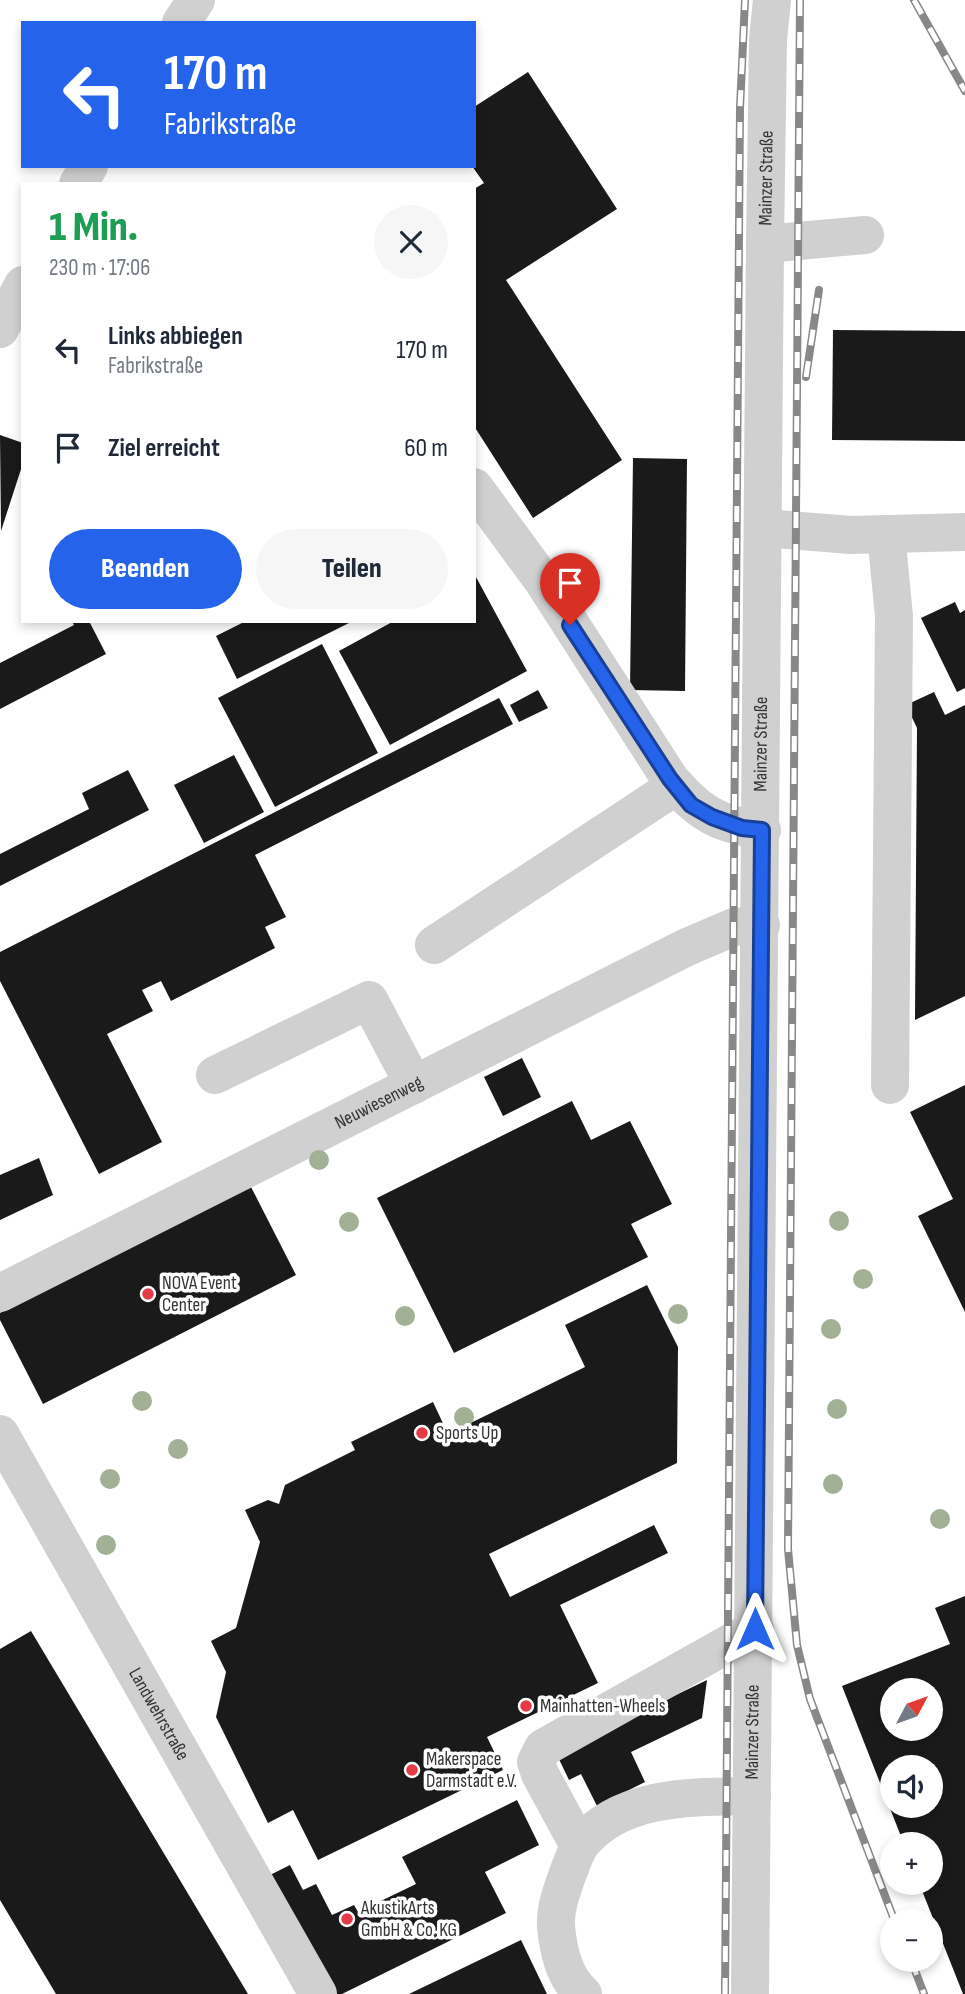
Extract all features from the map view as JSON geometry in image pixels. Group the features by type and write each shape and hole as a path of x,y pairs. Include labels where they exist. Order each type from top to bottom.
{"street":[{"path":"182,21 196,0"},
{"name":"Mainzer Straße","path":"750,1994 765,244 768,39 772,0"},
{"path":"765,244 865,235"},
{"path":"0,329 21,289"},
{"path":"476,491 543,581 611,690 691,805 712,817 742,828 762,830"},
{"path":"763,528 886,534 965,532"},
{"path":"886,534 894,616 890,1086"},
{"path":"434,945 676,786"},
{"name":"Neuwiesenweg","path":"0,1293 714,934 734,927 761,925"},
{"path":"215,1075 369,1000 414,1085"},
{"name":"Landwehrstraße","path":"0,1434 318,1994"},
{"path":"579,1846 540,1774 536,1762 543,1748 755,1629"},
{"path":"583,1994 575,1987 558,1950 556,1918 561,1892 579,1846 592,1833 636,1807 665,1800 752,1796"}],"building":[{"path":"528,72 617,209 506,280 622,460 533,518 476,429 476,188 484,183 473,168 476,168 476,106"},
{"path":"833,330 965,331 965,441 832,440"},
{"path":"0,435 21,442 21,469 1,531"},
{"path":"633,458 687,459 685,691 630,690"},
{"path":"476,577 527,671 390,745 339,651 390,623 476,623"},
{"path":"955,602 960,613 965,610 965,688 957,692 921,618"},
{"path":"73,623 90,623 106,654 0,709 0,663 74,625"},
{"path":"242,623 349,623 237,679 216,636"},
{"path":"322,644 378,753 275,807 218,698"},
{"path":"538,690 548,708 519,722 510,705"},
{"path":"934,692 945,715 965,705 965,996 915,1020 917,728 906,705"},
{"path":"499,698 513,724 255,855 286,917 265,927 275,948 171,1001 161,981 142,990 153,1011 107,1034 162,1142 99,1174 0,981 0,952"},
{"path":"234,755 264,812 204,843 174,785"},
{"path":"128,770 149,810 0,886 0,854 89,809 82,793"},
{"path":"522,1058 541,1097 503,1116 484,1077"},
{"path":"965,1085 965,1312 918,1216 953,1199 910,1112"},
{"path":"572,1101 591,1140 630,1121 672,1204 631,1224 648,1257 454,1353 377,1198"},
{"path":"39,1158 53,1195 0,1220 0,1175"},
{"name":"NOVA Event Center","path":"250,1185 296,1275 43,1404 0,1320 0,1313"},
{"path":"647,1285 678,1347 677,1463 489,1554 510,1597 654,1525 668,1553 560,1605 598,1683 487,1737 503,1770 318,1860 293,1810 268,1823 216,1717 226,1672 211,1641 236,1628 260,1542 245,1510 268,1500 279,1504 285,1485 355,1450 351,1442 433,1402 448,1434 585,1367 565,1325"},
{"path":"965,1596 965,1994 943,1944 943,1909 929,1909 924,1895 943,1895 943,1832 899,1832 894,1818 943,1818 943,1755 880,1755 880,1783 842,1686 950,1644 935,1608"},
{"path":"31,1631 248,1994 56,1994 0,1900 0,1649"},
{"path":"707,1680 702,1718 631,1752 645,1782 597,1806 581,1774 569,1780 556,1753"},
{"path":"517,1800 539,1845 485,1872 506,1913 342,1994 324,1994 266,1877 290,1865 303,1890 316,1884 332,1915 354,1905 358,1912 416,1884 402,1857"},
{"path":"521,1940 547,1994 409,1994"}],"railway":[{"path":"725,1994 740,108 745,0"},
{"path":"800,0 788,1549 797,1645 810,1699 890,1909"},
{"path":"914,0 965,91"},
{"path":"806,377 819,290"},
{"path":"916,1972 924,1994"}],"place":[{"name":"NOVA Event Center","path":"148,1294"},
{"name":"Sports Up","path":"422,1433"},
{"name":"Mainhatten-Wheels","path":"526,1706"},
{"name":"Makerspace Darmstadt e.V.","path":"412,1770"},
{"name":"AkustikArts GmbH & Co. KG","path":"347,1919"}],"route":[{"path":"570,625 670,779 691,805 712,817 742,828 762,830 755,1629"}]}
